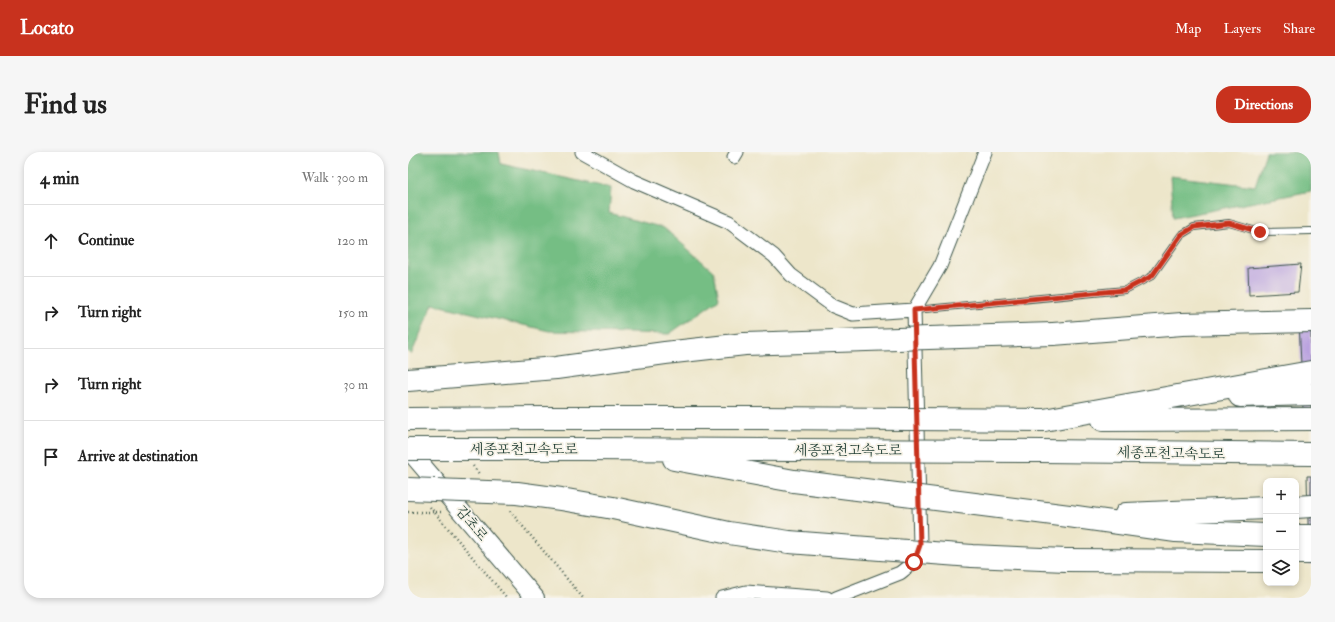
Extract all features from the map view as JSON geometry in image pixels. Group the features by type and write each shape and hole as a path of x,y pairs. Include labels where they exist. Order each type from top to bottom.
{"highway":[{"path":"1053,334 1182,324 1311,321"},
{"path":"408,380 556,368 744,344 1053,334 1311,330"},
{"path":"1044,420 1311,372"},
{"path":"1169,398 1311,394"},
{"path":"408,419 1311,419"},
{"name":"세종포천고속도로","path":"408,449 1042,451 1311,454"},
{"path":"616,449 794,481 1176,531 1263,535"},
{"path":"408,489 517,493 613,508 729,533 788,542 972,556 1066,560 1263,561"},
{"path":"1299,507 1311,506"},
{"path":"1069,516 1263,508"},
{"path":"1299,536 1311,536"},
{"path":"1299,553 1311,553"},
{"path":"1161,560 1263,555"},
{"path":"1299,561 1311,562"}],"main road":[{"name":"감초로","path":"408,449 535,598"}],"street":[{"path":"582,152 634,181 729,222 774,256 791,275 833,306 853,314 914,310"},
{"path":"836,598 900,573 914,562 920,545 914,310 940,266 985,152"},
{"path":"722,598 746,592 827,598"}],"lane":[{"path":"914,310 1125,290 1152,276 1181,235 1194,227 1229,223 1260,232 1311,231"}],"path":[{"path":"426,502 507,598"},
{"path":"408,512 462,512"}],"green space":[{"path":"408,152 499,152 501,164 611,188 609,213 664,228 714,272 719,299 669,334 549,331 433,304 411,355 408,351"},
{"path":"1266,152 1311,152 1311,191 1173,218 1170,176 1255,186"}],"building":[{"path":"1301,264 1298,292 1249,295 1248,268"},
{"path":"1299,320 1311,320 1311,408 1303,409"},
{"path":"1307,476 1311,476 1311,564 1309,564"}],"route":[{"path":"914,562 920,545 914,310 1125,290 1152,276 1181,235 1194,227 1229,223 1260,232"}]}
